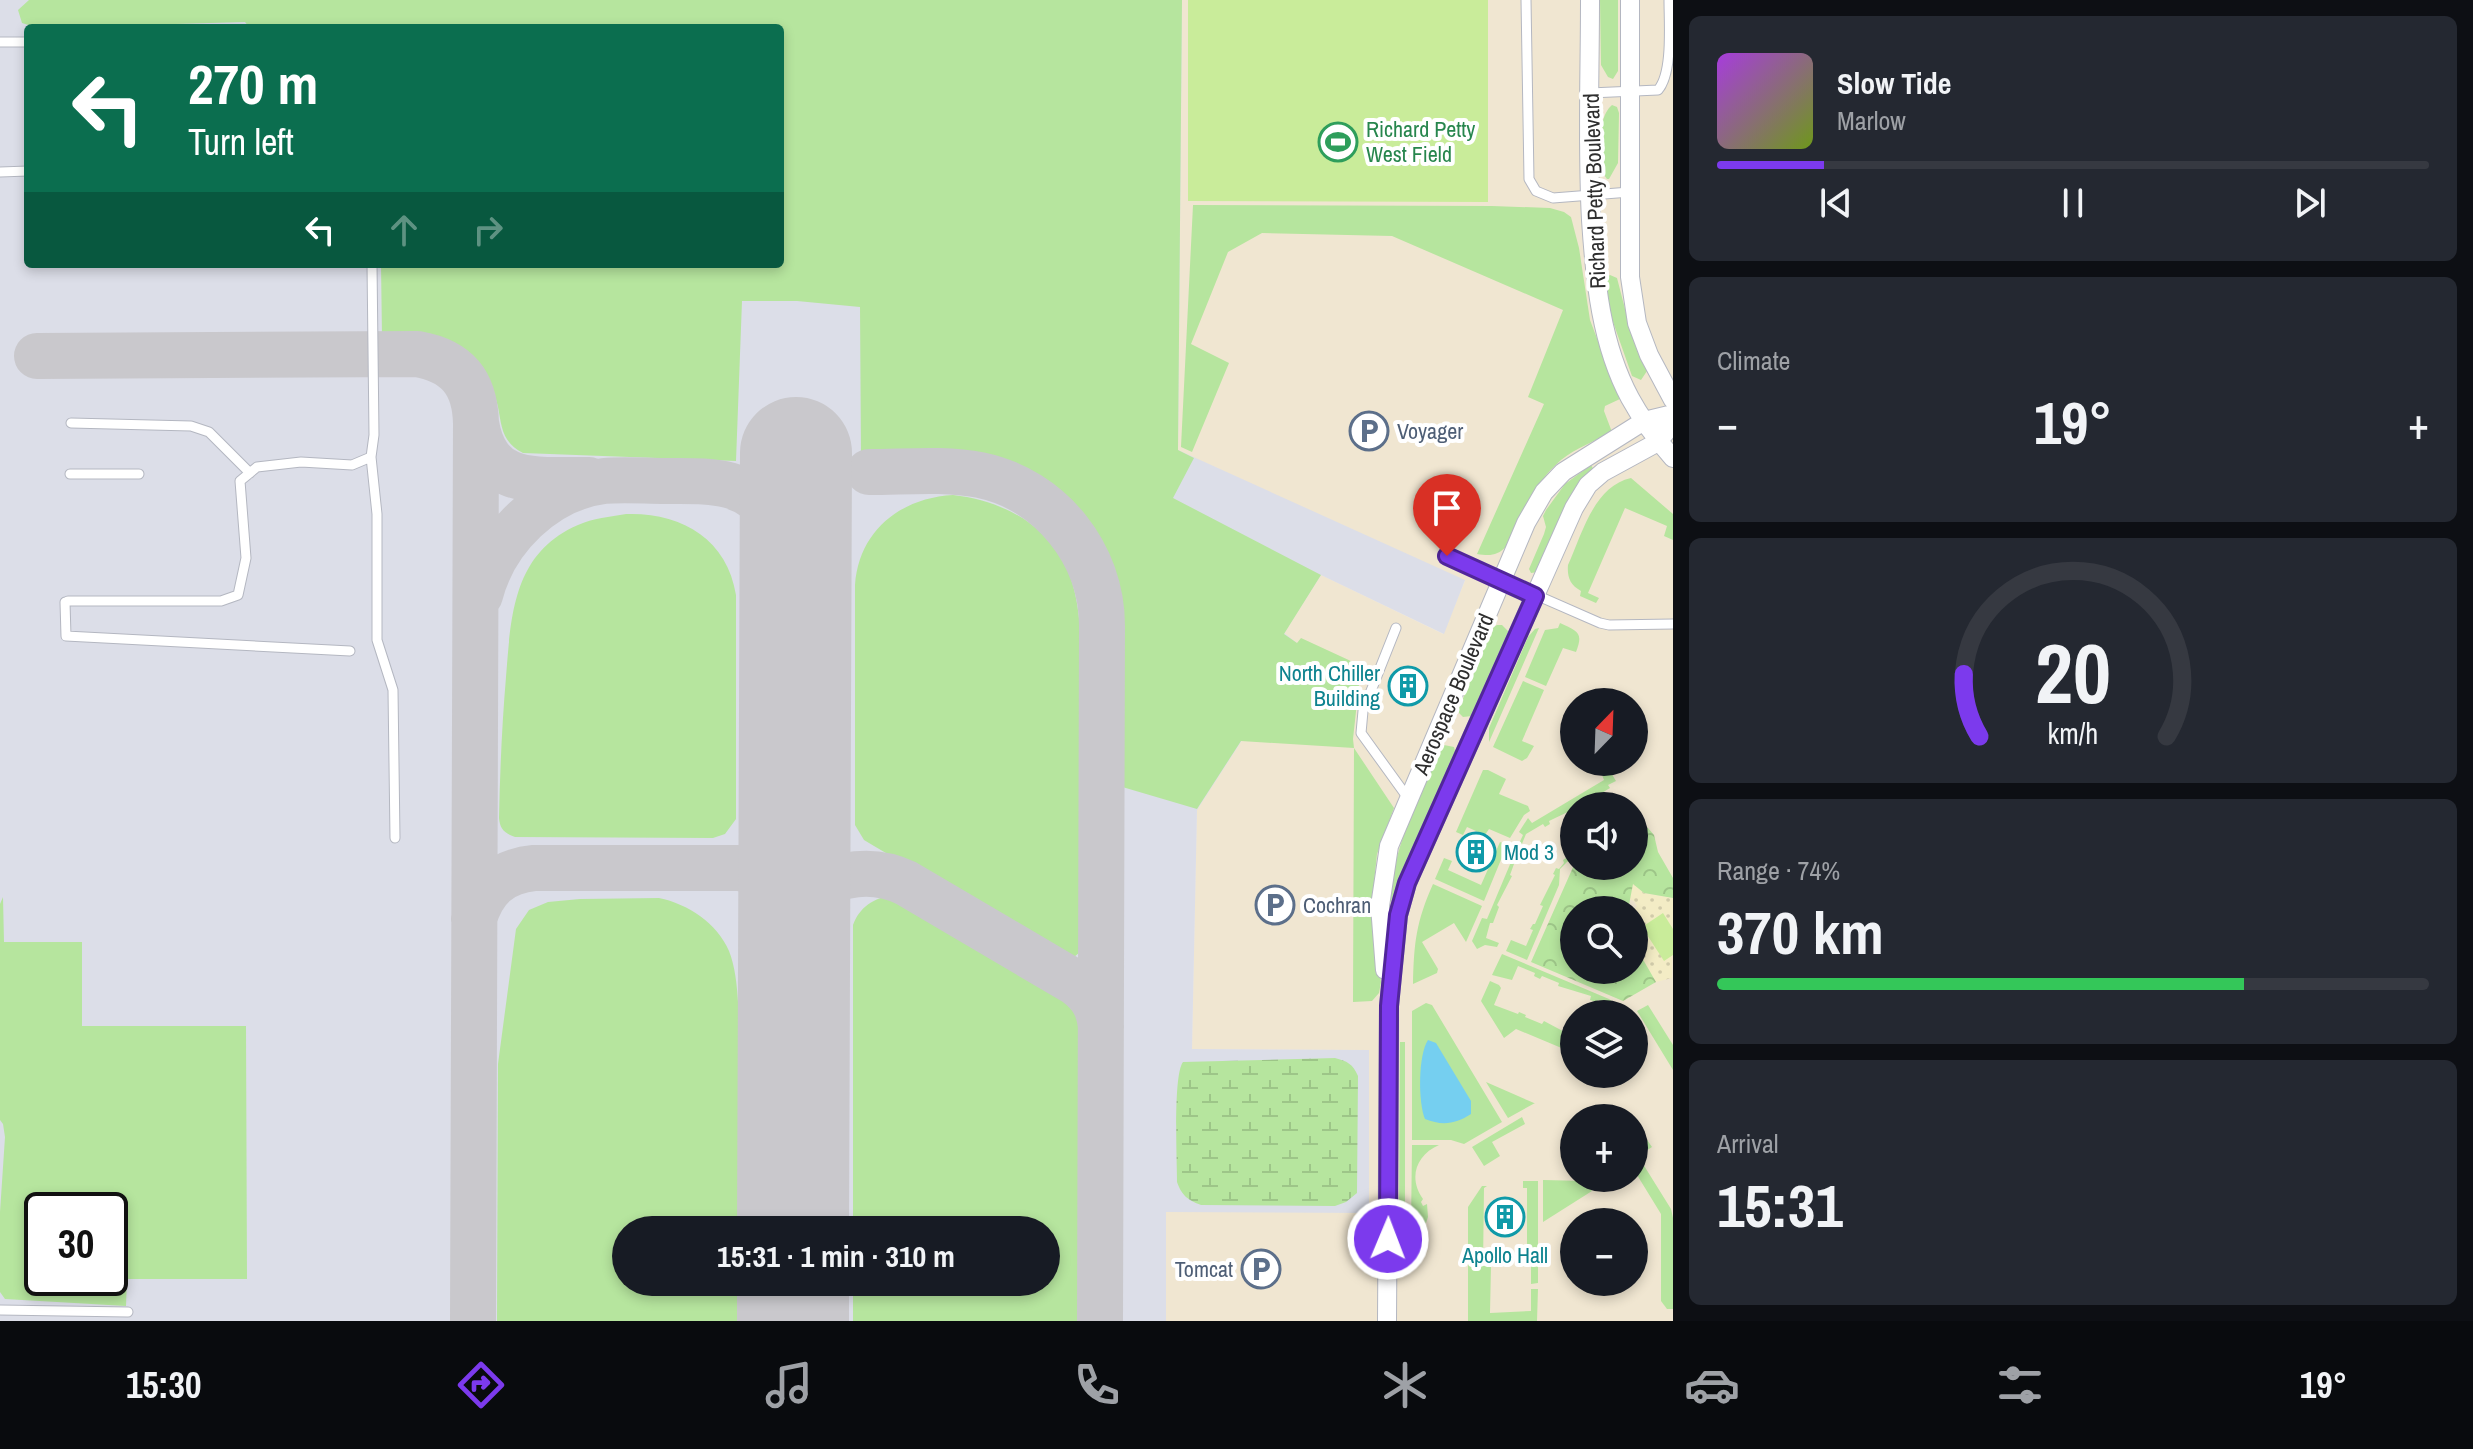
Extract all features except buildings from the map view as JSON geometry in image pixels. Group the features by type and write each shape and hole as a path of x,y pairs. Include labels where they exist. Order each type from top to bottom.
{"street":[{"name":"Richard Petty Boulevard","path":"1590,0 1590,196 1595,283 1606,334 1623,383 1644,421 1673,458"},
{"name":"Richard Petty Boulevard","path":"1630,0 1630,277 1637,323 1649,355 1673,400"},
{"path":"1594,263 1630,259"},
{"name":"Aerospace Boulevard","path":"1389,1006 1380,906 1389,846 1526,523 1544,492 1563,472 1644,421 1673,414"},
{"name":"Aerospace Boulevard","path":"1387,1321 1389,1006 1398,915 1407,883 1574,508 1588,485 1603,472 1658,442 1673,423"},
{"path":"1441,723 1471,738"}],"lane":[{"path":"1526,0 1529,179 1536,191 1553,198 1630,192"},
{"path":"1590,93 1658,90 1664,85 1669,71 1669,0"},
{"path":"0,42 24,42"},
{"path":"0,172 24,171"},
{"path":"372,268 374,435 371,457 377,514 377,640 393,690 395,838"},
{"path":"71,423 191,426 209,432 250,473"},
{"path":"350,651 66,636 67,601 221,601 238,595 246,558 240,481 257,467 301,462 352,465 371,457"},
{"path":"70,474 139,474"},
{"path":"1447,556 1609,625 1673,624"},
{"path":"1396,628 1363,711 1361,733 1408,798"},
{"path":"0,1310 128,1312"}],"shaded area":[{"path":"0,0 1182,0 1178,450 1465,580 1444,634 1321,575 1284,633 1302,647 1197,810 1192,1049 1369,1050 1369,1213 1166,1212 1166,1321 0,1321"},
{"path":"1182,0 1673,0 1673,1321 1166,1321 1166,1212 1369,1212 1369,1050 1192,1049 1197,809 1302,648 1284,634 1321,575 1443,634 1465,581 1178,451"}],"green space":[{"path":"29,0 1182,0 1178,450 1194,458 1173,498 1321,575 1284,634 1297,643 1301,638 1366,668 1359,684 1354,748 1241,741 1197,809 1119,786 1124,743 1124,632 1106,551 1068,501 1019,471 961,451 861,456 860,307 797,301 742,301 736,461 523,453 507,439 492,386 470,357 439,342 382,337 381,268 784,268 784,24 25,24 18,10"},
{"name":"Richard Petty West Field","path":"1188,0 1488,0 1488,202 1188,201"},
{"path":"1600,0 1618,0 1618,71 1613,79 1608,77 1601,65"},
{"path":"1612,105 1617,107 1619,113 1618,163 1607,179 1601,163 1599,141 1603,120"},
{"path":"1193,205 1492,206 1550,208 1564,212 1571,217 1579,248 1590,320 1620,399 1605,406 1612,432 1573,452 1552,469 1529,500 1507,546 1493,554 1477,554 1544,404 1528,397 1563,310 1392,236 1262,233 1228,252 1191,344 1229,363 1192,452 1181,447"},
{"path":"1610,275 1617,278 1631,332 1647,371 1641,380 1632,376 1613,322 1604,286 1604,280"},
{"path":"1591,465 1594,470 1574,490 1538,572 1531,573 1529,569 1546,527 1543,516 1546,510 1565,484"},
{"path":"1631,478 1673,514 1673,540 1664,536 1667,526 1625,508 1588,593 1599,598 1596,603 1580,596 1581,591 1570,580 1568,565 1598,501 1618,483"},
{"path":"953,495 986,502 1031,524 1055,548 1073,585 1084,693 1087,799 1086,940 1085,948 1074,957 1061,956 864,840 855,825 855,585 858,565 874,533 886,520 916,503"},
{"path":"626,514 665,518 698,532 723,558 731,575 736,595 736,819 725,834 713,838 515,837 503,830 499,818 510,631 520,589 528,569 556,537 596,519"},
{"path":"1560,623 1577,633 1578,645 1576,652 1563,648 1546,686 1525,677 1545,630 1558,628"},
{"path":"1502,625 1509,632 1472,716 1463,717 1459,708 1493,627"},
{"path":"1539,628 1489,742 1489,728 1528,637"},
{"path":"1523,681 1544,690 1522,741 1534,746 1522,761 1493,747"},
{"path":"1444,745 1454,747 1456,755 1392,903 1394,870 1408,823"},
{"path":"1354,748 1394,808 1377,854 1371,912 1381,982 1379,993 1372,1001 1353,1002"},
{"path":"1483,770 1506,779 1499,794 1528,806 1530,811 1524,815 1510,838 1489,829 1485,835 1467,827 1463,835 1456,832"},
{"path":"1602,776 1613,776 1616,781 1603,792 1584,792 1604,780"},
{"path":"1560,806 1560,816 1545,827 1543,824 1526,834 1519,851 1516,850 1523,835 1519,832 1528,818 1532,823"},
{"path":"1648,828 1673,878 1673,898 1644,893 1633,884 1631,896 1560,896 1567,880 1648,880"},
{"path":"1500,842 1507,845 1484,901 1435,879 1444,858 1452,861 1448,870 1481,885"},
{"path":"1511,862 1514,864 1512,876 1497,905 1499,907 1486,938 1499,943 1497,947 1485,945 1477,949 1472,941 1482,918 1487,919"},
{"path":"1556,868 1559,869 1559,885 1527,960 1506,951 1511,940 1526,946 1553,874"},
{"path":"1433,884 1482,906 1466,942 1454,923 1422,942 1438,969 1437,973 1413,984 1417,933"},
{"path":"892,896 903,898 1068,997 1082,1013 1086,1027 1085,1321 853,1321 853,1296 1060,1296 1060,1216 853,1216 853,925 868,904"},
{"path":"3,897 4,942 82,942 82,1026 246,1026 247,1279 128,1279 128,1192 24,1192 24,1296 126,1296 126,1306 5,1299 0,1292 0,1212 5,1137 0,1120 0,904"},
{"path":"1560,897 1560,974 1531,962"},
{"path":"659,898 680,905 709,924 729,951 738,1002 738,1216 612,1216 612,1296 738,1296 737,1321 497,1321 498,1064 516,929 529,910 548,902"},
{"path":"1663,913 1673,929 1673,955 1664,961 1648,936 1648,923"},
{"path":"1502,954 1560,978 1560,984 1573,984 1610,1000 1590,1000 1591,996 1558,986 1559,983 1542,976 1540,979 1534,976 1535,973 1518,966 1512,980 1492,975"},
{"path":"1648,968 1656,982 1621,1000 1583,984 1648,984"},
{"path":"1490,981 1499,985 1501,988 1494,1005 1519,1012 1542,1024 1544,1021 1560,1030 1560,1047 1516,1029 1504,1038 1481,1001"},
{"path":"1426,1003 1432,1005 1502,1122 1464,1144 1451,1140 1412,1140 1412,1011"},
{"path":"1648,1005 1673,1045 1673,1070 1648,1029"},
{"path":"1400,1042 1405,1042 1405,1224 1399,1213"},
{"path":"1335,1058 1349,1064 1358,1076 1357,1193 1335,1206 1201,1205 1183,1194 1177,1182 1176,1138 1178,1083 1183,1062"},
{"path":"1486,1082 1534,1103 1535,1103 1508,1118"},
{"path":"1522,1117 1525,1124 1492,1142 1500,1156 1484,1166 1472,1147"},
{"path":"1412,1145 1439,1145 1420,1161 1415,1175 1423,1199 1421,1202 1423,1206 1427,1204 1428,1217 1426,1223 1420,1226 1411,1226"},
{"path":"1648,1172 1671,1209 1673,1218 1673,1309 1667,1309 1661,1301 1661,1214 1648,1192"},
{"path":"1543,1180 1560,1180 1560,1192 1590,1192 1560,1208 1560,1211 1543,1222"},
{"path":"1523,1181 1538,1181 1538,1283 1531,1284 1531,1247 1527,1246 1527,1188 1523,1188"},
{"path":"1482,1186 1487,1186 1484,1188 1483,1266 1491,1266 1490,1313 1531,1311 1531,1289 1538,1289 1537,1321 1468,1321 1468,1207"}],"sand":[{"path":"1633,883 1644,893 1673,898 1672,978 1656,982 1648,969 1648,896 1630,896"}],"water":[{"path":"1428,1040 1436,1043 1471,1101 1471,1114 1460,1120 1443,1123 1425,1119 1420,1079 1422,1056"}],"taxiway":[{"path":"37,356 417,354 453,368 472,396 476,423 473,1321"},
{"path":"476,423 482,445 491,460 503,470 534,479 589,480"},
{"path":"869,472 924,471 980,475 1006,483 1029,495 1050,510 1068,529 1093,574 1100,599 1100,1321"},
{"path":"480,595 497,555 525,520 562,494 604,481 698,481 726,484 739,489 752,495 776,518 793,550 795,562"},
{"path":"474,919 483,898 495,883 523,870 738,868 762,876 780,891 790,912 794,938"},
{"path":"794,938 812,897 832,881 856,874 895,878 1076,983 1094,1002 1101,1027"}],"runway":[{"path":"793,1216 796,453"},
{"path":"793,1296 793,1321"}],"place":[{"name":"Richard Petty West Field","path":"1338,142"},
{"name":"Voyager","path":"1369,431"},
{"name":"North Chiller Building","path":"1408,686"},
{"name":"Mod 3","path":"1476,852"},
{"name":"Cochran","path":"1275,905"},
{"name":"Apollo Hall","path":"1505,1217"},
{"name":"Tomcat","path":"1261,1269"}],"route":[{"path":"1388,1239 1389,1006 1398,915 1407,883 1535,596 1447,556"}]}
